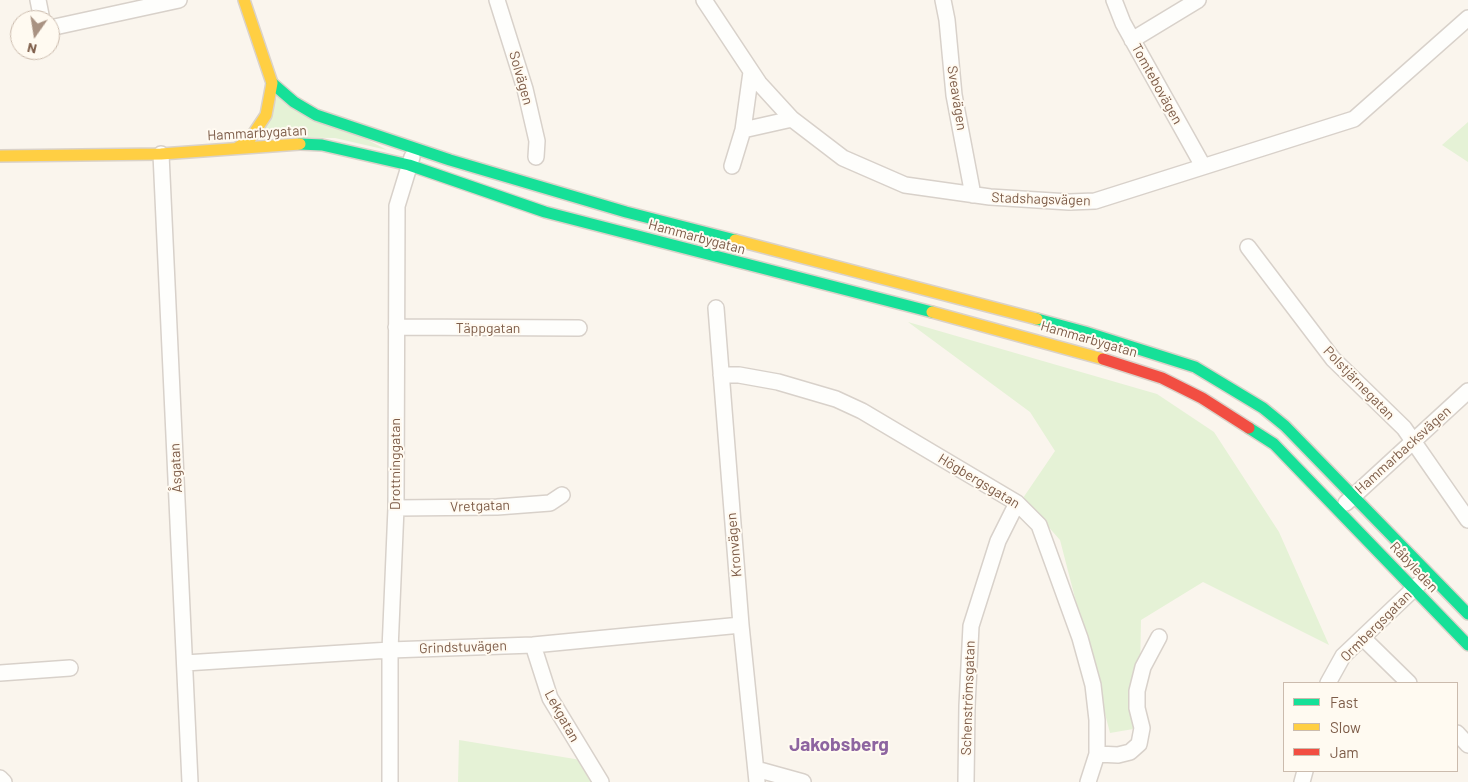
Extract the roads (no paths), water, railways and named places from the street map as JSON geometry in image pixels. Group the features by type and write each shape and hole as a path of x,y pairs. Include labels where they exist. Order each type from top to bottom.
{"main road":[{"path":"237,148 250,139 266,115 272,83 244,0"},
{"name":"Hammarbygatan","path":"272,83 294,102 316,114 415,148 626,212 1085,332 1195,367 1263,408 1285,426 1354,494"},
{"name":"Hammarbygatan","path":"0,156 162,154 287,144 322,145 409,165 544,212 1017,334 1162,378 1202,398 1274,444 1339,509"},
{"name":"Råbyleden","path":"1354,494 1468,614"},
{"name":"Råbyleden","path":"1339,509 1468,645"}],"street":[{"path":"60,26 179,0"},
{"name":"Solvägen","path":"497,0 525,90 537,141 536,157"},
{"name":"Stadshagsvägen","path":"704,0 751,72 792,119 827,147 867,170 905,186 1029,201 1095,201 1354,119 1468,18"},
{"name":"Sveavägen","path":"943,0 947,20 954,95 973,195"},
{"name":"Tomtebovägen","path":"1114,0 1116,9 1132,40 1203,166"},
{"path":"1132,40 1198,0"},
{"path":"732,166 743,130 751,72"},
{"path":"743,130 792,119"},
{"name":"Drottninggatan","path":"390,782 390,650 396,508 397,206 415,148"},
{"name":"Åsgatan","path":"162,154 190,782"},
{"name":"Polstjärnegatan","path":"1248,247 1333,359 1404,428 1468,520"},
{"name":"Kronvägen","path":"716,308 741,625 757,775"},
{"name":"Täppgatan","path":"396,327 579,328"},
{"name":"Högbergsgatan","path":"721,375 739,375 778,382 836,399 862,412 1017,503 1039,525 1045,537 1080,638 1093,685 1097,720 1097,754 1088,782"},
{"name":"Hammarbacksvägen","path":"1339,509 1468,391"},
{"name":"Vretgatan","path":"396,508 550,503 562,495"},
{"name":"Schenströmsgatan","path":"966,782 966,706 971,626 998,541 1017,503"},
{"name":"Ormbergsgatan","path":"1329,682 1343,656 1429,573"},
{"name":"Grindstuvägen","path":"185,663 390,650 533,645 741,625"},
{"path":"1097,754 1118,755 1130,752 1139,744 1142,728 1137,708 1137,691 1143,667 1159,637"},
{"path":"1363,638 1408,682"},
{"name":"Lekgatan","path":"533,645 550,698 601,782"},
{"path":"0,673 70,668"},
{"path":"1458,735 1468,745"},
{"path":"757,775 803,782"},
{"path":"0,778 4,782"}],"district":[{"name":"Jakobsberg","path":"839,745"}]}
